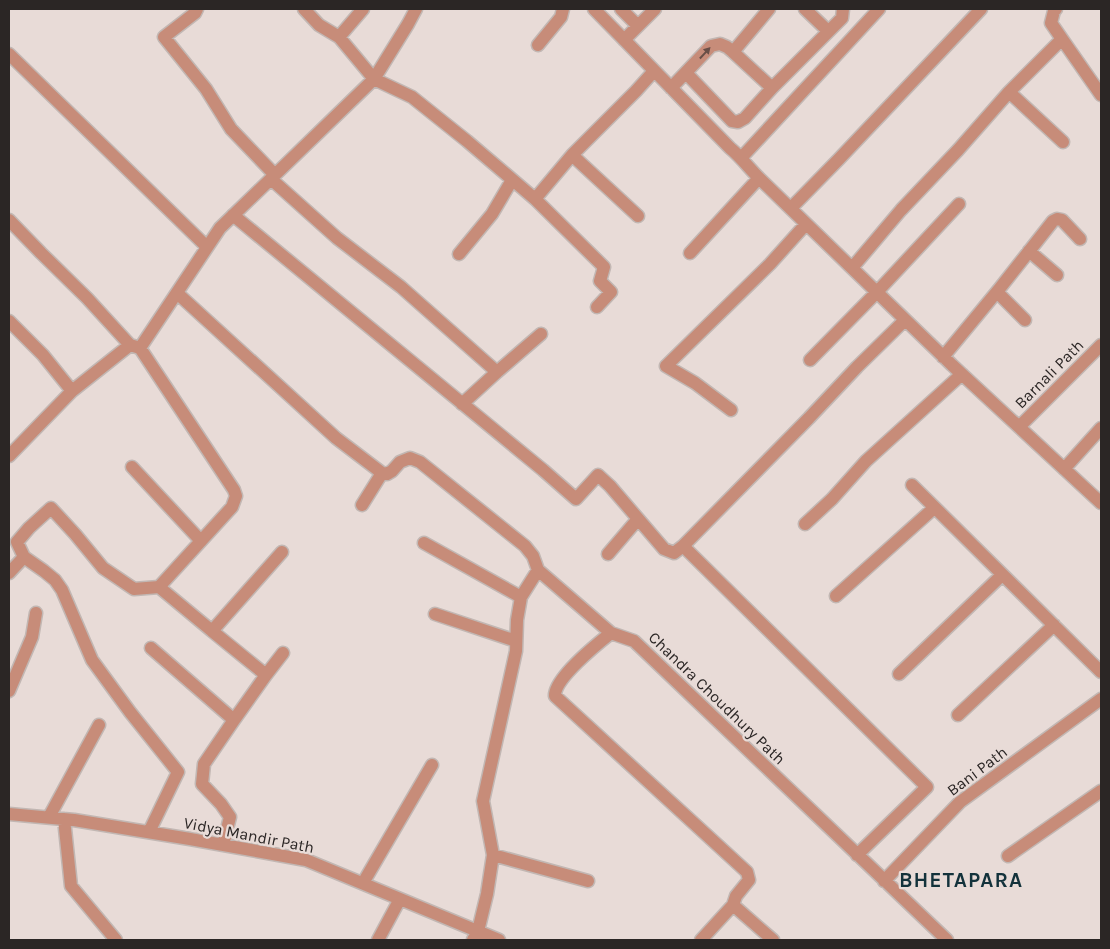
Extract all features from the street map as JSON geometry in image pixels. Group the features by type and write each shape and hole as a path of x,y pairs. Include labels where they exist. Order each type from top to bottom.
{"street":[{"path":"197,9 195,13 164,37 206,89 231,129 273,177 338,238 401,287 497,372"},
{"path":"304,9 319,26 340,37 374,79 412,97 467,141 535,200 604,268 600,281 611,292 597,307"},
{"path":"340,37 363,9"},
{"path":"9,456 72,391 135,346 177,294 220,228 374,79 416,9"},
{"path":"538,45 561,17 562,9"},
{"path":"594,9 806,224 944,357 1101,503"},
{"path":"621,9 638,26"},
{"path":"624,40 654,9"},
{"path":"733,52 769,9"},
{"path":"805,9 828,31"},
{"path":"686,73 732,121 738,122 745,118 772,88 842,18 843,9"},
{"path":"742,158 879,9"},
{"path":"790,208 981,9"},
{"path":"1056,9 1051,23 1101,95"},
{"path":"852,268 901,210 958,150 1009,92 1062,39"},
{"path":"671,88 711,46 720,44 733,52 772,88"},
{"path":"9,54 207,247"},
{"path":"535,200 572,155 654,71"},
{"path":"1009,92 1063,142"},
{"path":"572,155 638,216"},
{"path":"690,253 759,178"},
{"path":"459,254 492,214 512,180"},
{"path":"810,360 959,204"},
{"path":"233,216 576,499 598,474 664,549 674,553 905,320"},
{"path":"944,357 1053,222 1057,219 1062,220 1080,239"},
{"path":"9,220 135,346 234,490 236,496 232,507 159,586 134,589 103,568 51,508 17,542 24,557 44,571 62,590 92,660 130,712 178,772 149,832"},
{"path":"731,410 695,383 666,366 770,264 806,224"},
{"path":"1029,251 1057,275"},
{"path":"997,292 1025,320"},
{"path":"177,294 336,438 382,473 387,474 400,462 410,458 420,462 525,546 532,556 538,570 521,597 517,620 516,651 483,801 493,855 487,894 475,936"},
{"path":"9,321 43,356 72,391"},
{"path":"462,404 541,334"},
{"name":"Barnali Path","path":"1019,427 1101,345"},
{"path":"805,524 832,499 866,461 962,374"},
{"path":"1064,469 1101,428"},
{"path":"132,467 201,541"},
{"path":"362,505 382,473"},
{"path":"912,485 1101,672"},
{"path":"836,596 934,508"},
{"path":"608,554 638,519"},
{"path":"424,543 521,597"},
{"path":"683,546 927,787 857,855"},
{"path":"212,632 282,552"},
{"path":"9,573 24,557"},
{"name":"Chandra Choudhury Path","path":"538,570 611,633 634,641 945,940"},
{"path":"899,674 1002,575"},
{"path":"159,586 266,675"},
{"path":"9,692 32,636 36,613"},
{"path":"435,614 516,641"},
{"path":"958,716 1054,625"},
{"path":"611,633 580,659 554,691 555,696 747,872 749,880 736,896 733,905 701,940"},
{"path":"151,648 234,720"},
{"path":"223,845 230,818 221,804 202,784 204,764 283,653"},
{"name":"Bani Path","path":"884,881 960,802 1101,699"},
{"path":"49,818 99,725"},
{"path":"362,883 432,765"},
{"path":"1008,856 1101,791"},
{"name":"Vidya Mandir Path","path":"9,814 64,819 149,832 306,860 400,899 475,936 499,940"},
{"path":"64,819 71,886 116,940"},
{"path":"493,855 588,881"},
{"path":"378,940 400,899"},
{"path":"733,905 773,940"}],"district":[{"name":"BHETAPARA","path":"961,880"}]}
